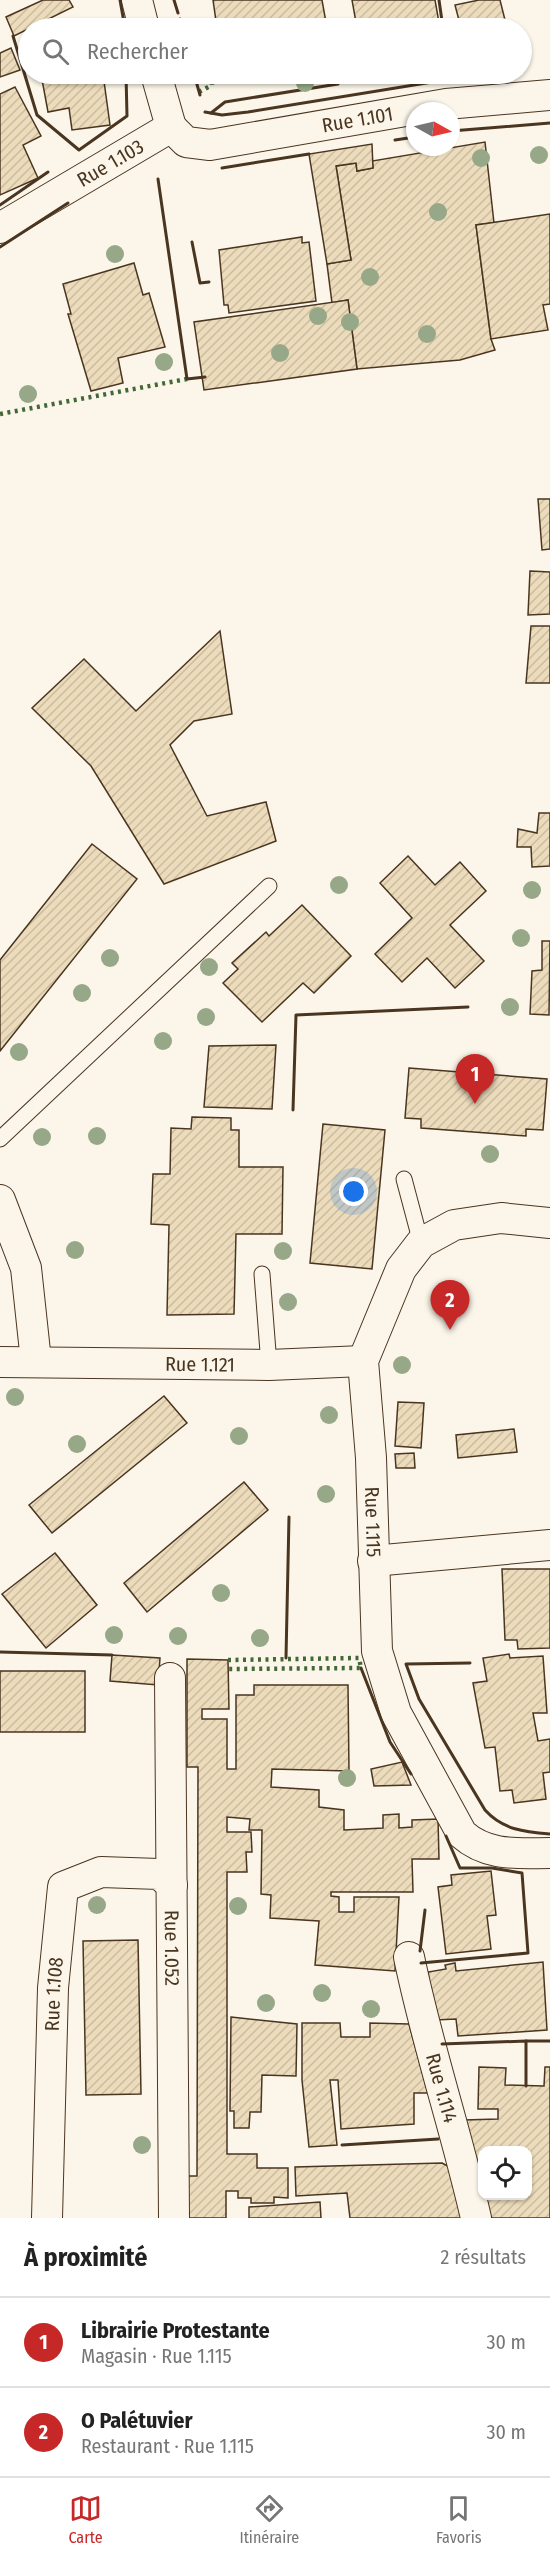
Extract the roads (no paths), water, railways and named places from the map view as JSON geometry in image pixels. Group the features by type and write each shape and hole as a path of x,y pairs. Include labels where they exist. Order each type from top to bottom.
{"street":[{"path":"136,0 141,18"},
{"path":"159,84 171,126"},
{"name":"Rue 1.101","path":"171,126 186,142 210,146 446,104 550,94"},
{"name":"Rue 1.103","path":"0,228 171,126"},
{"path":"0,1200 26,1268 36,1361"},
{"name":"Rue 1.115","path":"550,1223 501,1218 454,1225 421,1243 401,1269 363,1361 371,1458 376,1651 396,1713 462,1834 475,1846 497,1853 550,1853"},
{"name":"Rue 1.121","path":"0,1362 269,1365 363,1361"},
{"path":"373,1561 550,1545"},
{"name":"Rue 1.052","path":"170,1677 174,2218"},
{"name":"Rue 1.108","path":"47,2218 53,1988 63,1887 101,1872 159,1874 172,1885"},
{"name":"Rue 1.114","path":"409,1958 424,2030 456,2134 476,2218"}],"lane":[{"path":"0,1138 269,886"},
{"path":"404,1179 421,1243"},
{"path":"262,1274 269,1365"}],"place":[{"name":"Librairie Protestante","path":"475,1104"},
{"name":"O Palétuvier","path":"450,1330"}]}
